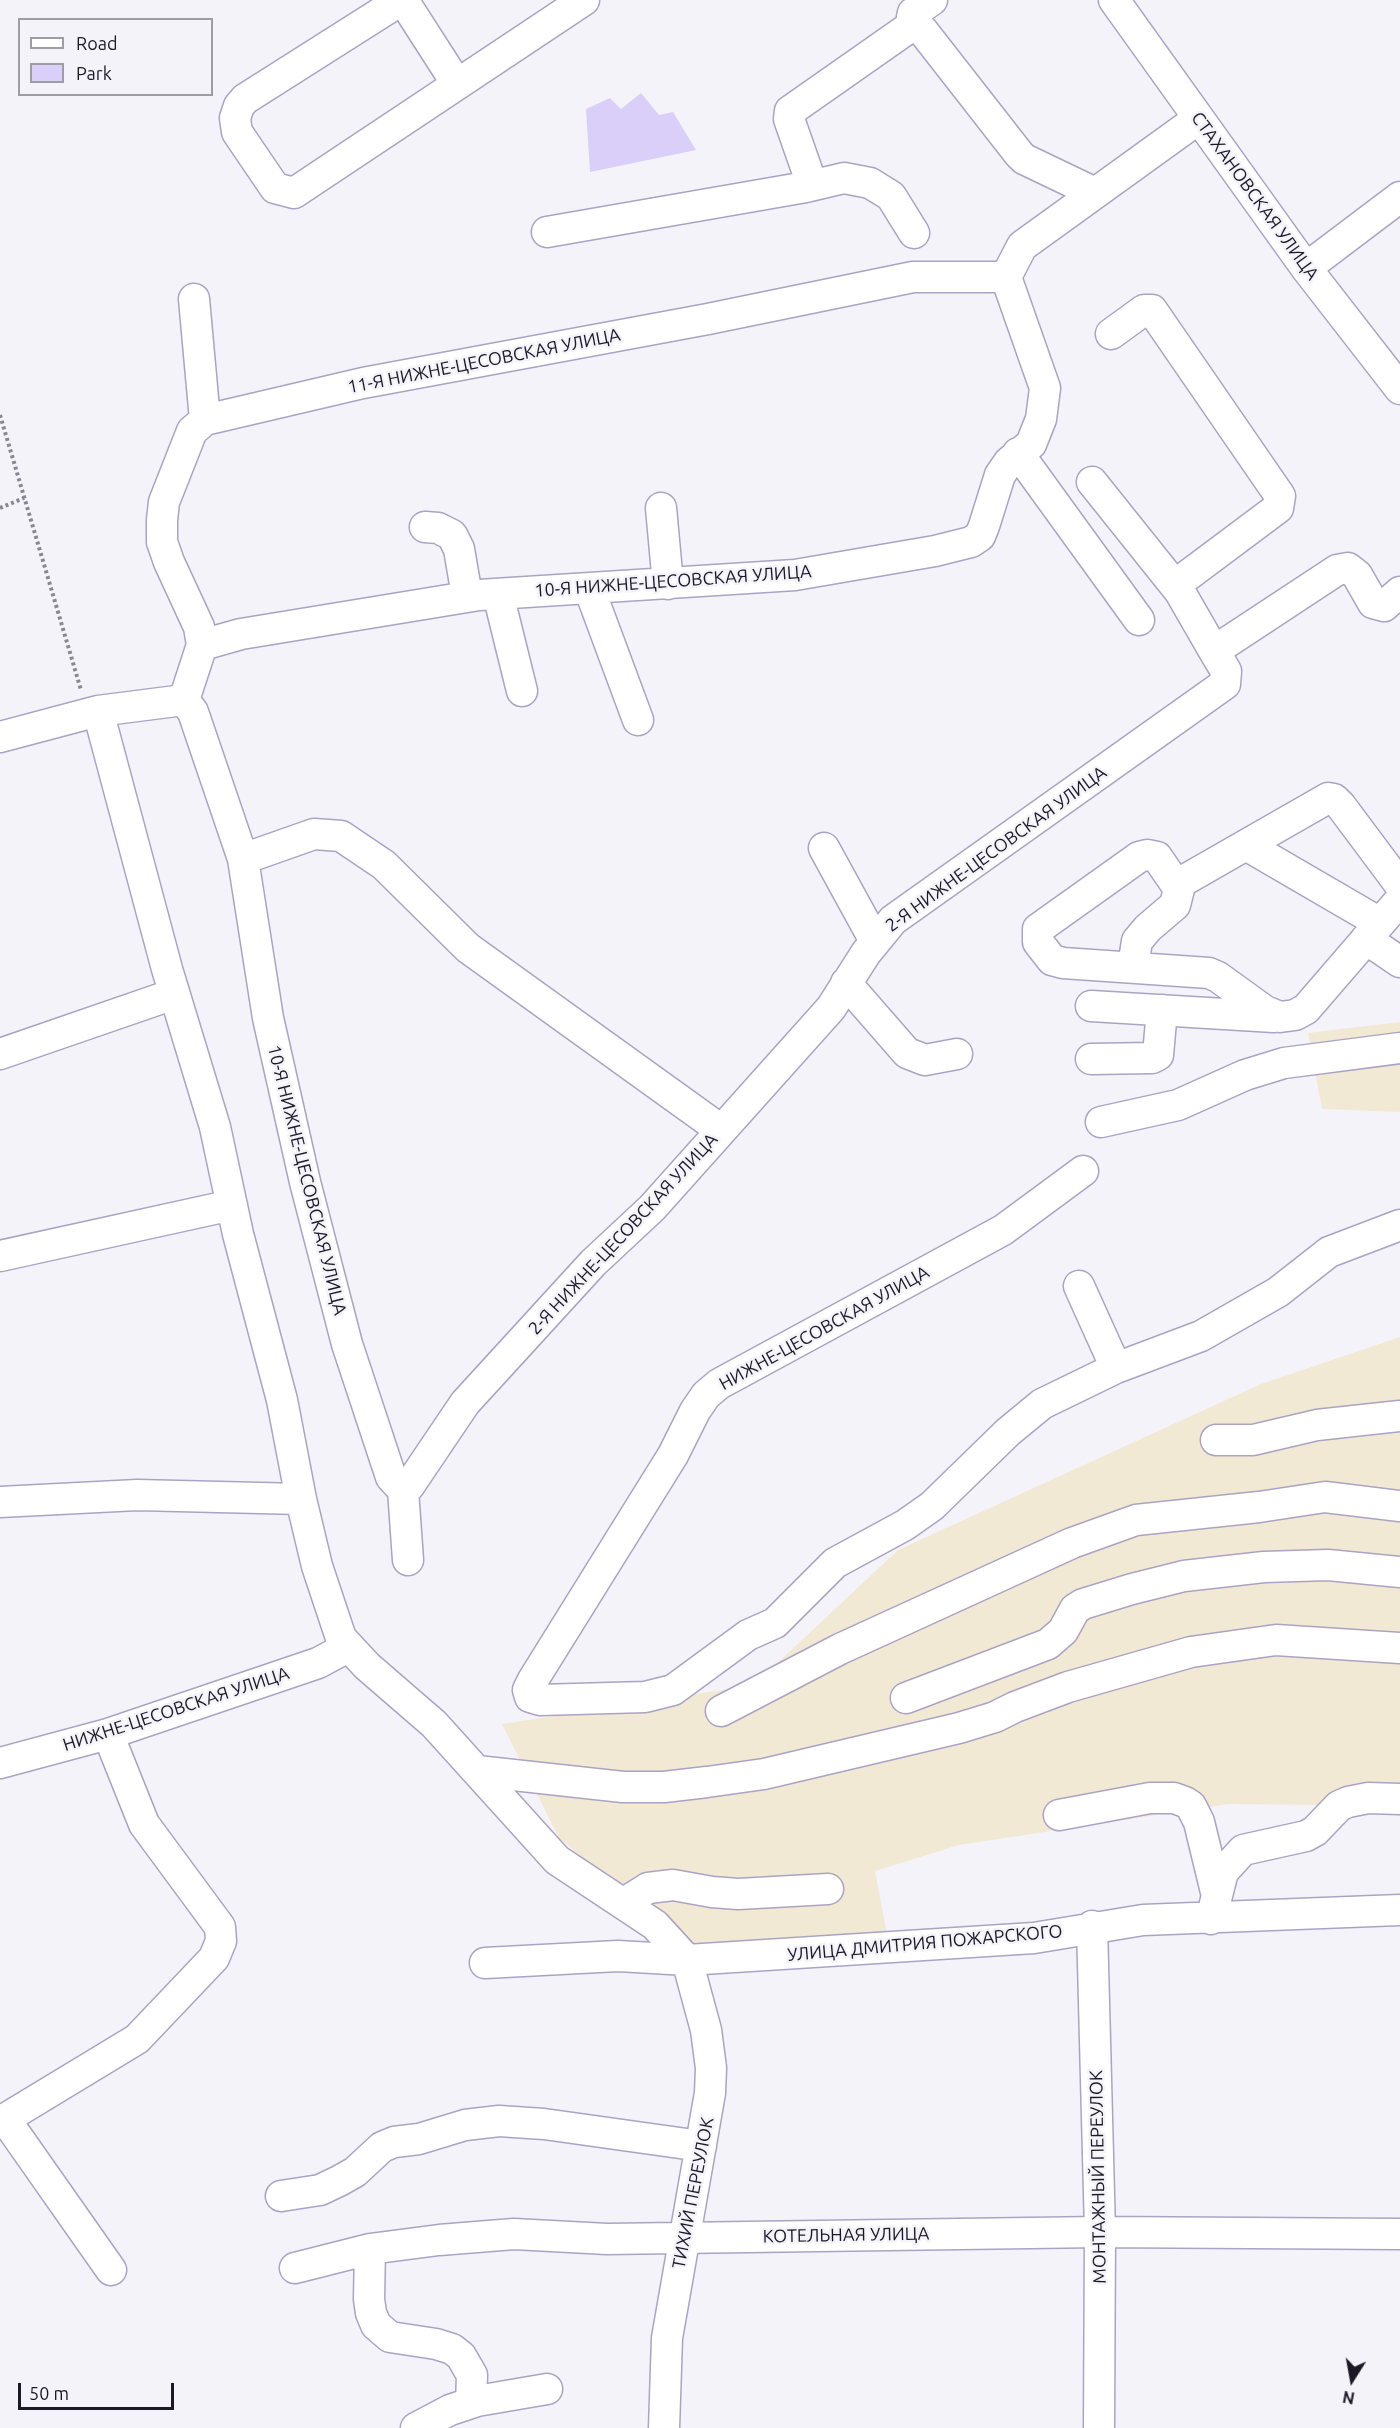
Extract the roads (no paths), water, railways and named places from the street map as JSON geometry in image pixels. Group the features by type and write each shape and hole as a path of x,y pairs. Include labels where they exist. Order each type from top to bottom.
{"street":[{"path":"457,84 402,0 245,99 239,106 235,118 237,132 275,188 294,193 457,84 544,11 584,0"},
{"name":"СТАХАНОВСКАЯ УЛИЦА","path":"1114,0 1306,268 1400,389"},
{"path":"806,187 809,176 789,119 790,111 924,11 1024,159 1095,193"},
{"path":"1006,277 1022,246 1198,119"},
{"path":"547,232 806,187 844,178 870,183 891,196 914,233"},
{"path":"1306,268 1400,197"},
{"name":"11-Я НИЖНЕ-ЦЕСОВСКАЯ УЛИЦА","path":"205,420 363,383 708,319 913,277 1006,277"},
{"name":"10-Я НИЖНЕ-ЦЕСОВСКАЯ УЛИЦА","path":"202,645 272,628 466,596 795,575 935,551 971,542 980,536 1000,475 1018,453 1031,444 1036,434 1045,388 1006,277"},
{"path":"0,737 93,712 184,700 202,645 199,627 162,542 162,520 164,502 192,431 205,420 194,299"},
{"path":"1111,334 1144,310 1152,310 1280,496 1278,508 1182,579 1180,592"},
{"path":"1018,453 1138,620"},
{"path":"1092,482 1180,592 1214,651 1337,570 1348,568 1357,575 1373,603 1384,606 1400,591"},
{"path":"661,508 668,584"},
{"path":"425,527 438,528 452,535 459,549 466,596"},
{"path":"589,588 638,720"},
{"path":"498,594 522,691"},
{"name":"2-Я НИЖНЕ-ЦЕСОВСКАЯ УЛИЦА","path":"403,1490 409,1486 465,1402 593,1263 652,1208 831,1008 875,941 893,920 1225,684 1226,671 1214,651"},
{"name":"10-Я НИЖНЕ-ЦЕСОВСКАЯ УЛИЦА","path":"184,700 193,712 243,859 268,1018 305,1182 347,1344 391,1477 403,1490"},
{"path":"93,712 174,994 215,1127 232,1205 282,1400 301,1499 335,1624 348,1647 434,1724 557,1860 656,1925 687,1960"},
{"path":"1176,885 1322,801 1334,799 1400,885"},
{"path":"243,859 314,834 341,836 384,865 468,948 721,1130"},
{"path":"1246,845 1373,931 1400,962"},
{"path":"824,848 875,941"},
{"path":"1133,967 1137,941 1174,905 1179,889 1157,857 1147,855 1140,857 1044,923 1036,935 1045,953 1057,963 1209,973 1258,1006 1280,1017"},
{"path":"1090,1006 1280,1017 1295,1015 1306,1009 1400,900"},
{"path":"846,983 906,1053 925,1060 957,1054"},
{"path":"0,1054 174,994"},
{"path":"1091,1059 1152,1058 1158,1055 1162,1010"},
{"path":"1101,1122 1178,1105 1245,1075 1284,1063 1400,1048"},
{"name":"НИЖНЕ-ЦЕСОВСКАЯ УЛИЦА","path":"1083,1171 1003,1230 719,1384 706,1395 695,1411 673,1455 533,1680 528,1694 537,1700 645,1698 673,1690 748,1635 780,1619 835,1563 905,1525 932,1506 1008,1432 1042,1404 1116,1368"},
{"path":"0,1256 232,1205"},
{"path":"1079,1286 1116,1368 1201,1336 1278,1292 1329,1252 1400,1225"},
{"path":"1216,1440 1252,1440 1317,1425 1400,1416"},
{"path":"403,1490 408,1560"},
{"path":"0,1502 137,1495 301,1499"},
{"path":"721,1711 840,1649 1072,1543 1136,1520 1258,1508 1325,1497 1400,1506"},
{"path":"906,1698 1048,1644 1063,1631 1075,1609 1083,1604 1132,1589 1184,1576 1264,1567 1328,1565 1400,1572"},
{"path":"477,1771 623,1787 664,1787 707,1782 764,1774 959,1728 995,1717 1068,1687 1191,1652 1276,1640 1400,1648"},
{"name":"НИЖНЕ-ЦЕСОВСКАЯ УЛИЦА","path":"0,1762 108,1734 318,1663 348,1647"},
{"path":"108,1734 144,1824 219,1927 221,1941 213,1958 137,2039 2,2120 111,2270"},
{"path":"1059,1815 1150,1798 1174,1798 1185,1802 1191,1806 1199,1822 1213,1905"},
{"path":"1213,1905 1223,1872 1243,1850 1306,1836 1315,1831 1339,1806 1348,1802 1358,1799 1400,1799"},
{"path":"624,1903 648,1888 674,1885 712,1892 746,1894 828,1889"},
{"name":"УЛИЦА ДМИТРИЯ ПОЖАРСКОГО","path":"485,1963 618,1956 687,1960 1034,1938 1092,1926 1143,1920 1213,1905 1400,1910"},
{"name":"МОНТАЖНЫЙ ПЕРЕУЛОК","path":"1092,1926 1100,2232 1099,2428"},
{"name":"ТИХИЙ ПЕРЕУЛОК","path":"664,2428 667,2338 708,2115 711,2068 706,2030 687,1960"},
{"path":"280,2196 320,2190 339,2181 355,2172 382,2147 394,2142 419,2139 465,2125 499,2121 544,2124 701,2146"},
{"name":"КОТЕЛЬНАЯ УЛИЦА","path":"295,2268 369,2249 439,2240 514,2235 597,2239 1100,2232 1400,2234"},
{"path":"369,2249 369,2299 376,2325 390,2337 436,2344 452,2349 461,2356 472,2375 471,2403"},
{"path":"416,2428 450,2410 471,2403 547,2389"}]}
